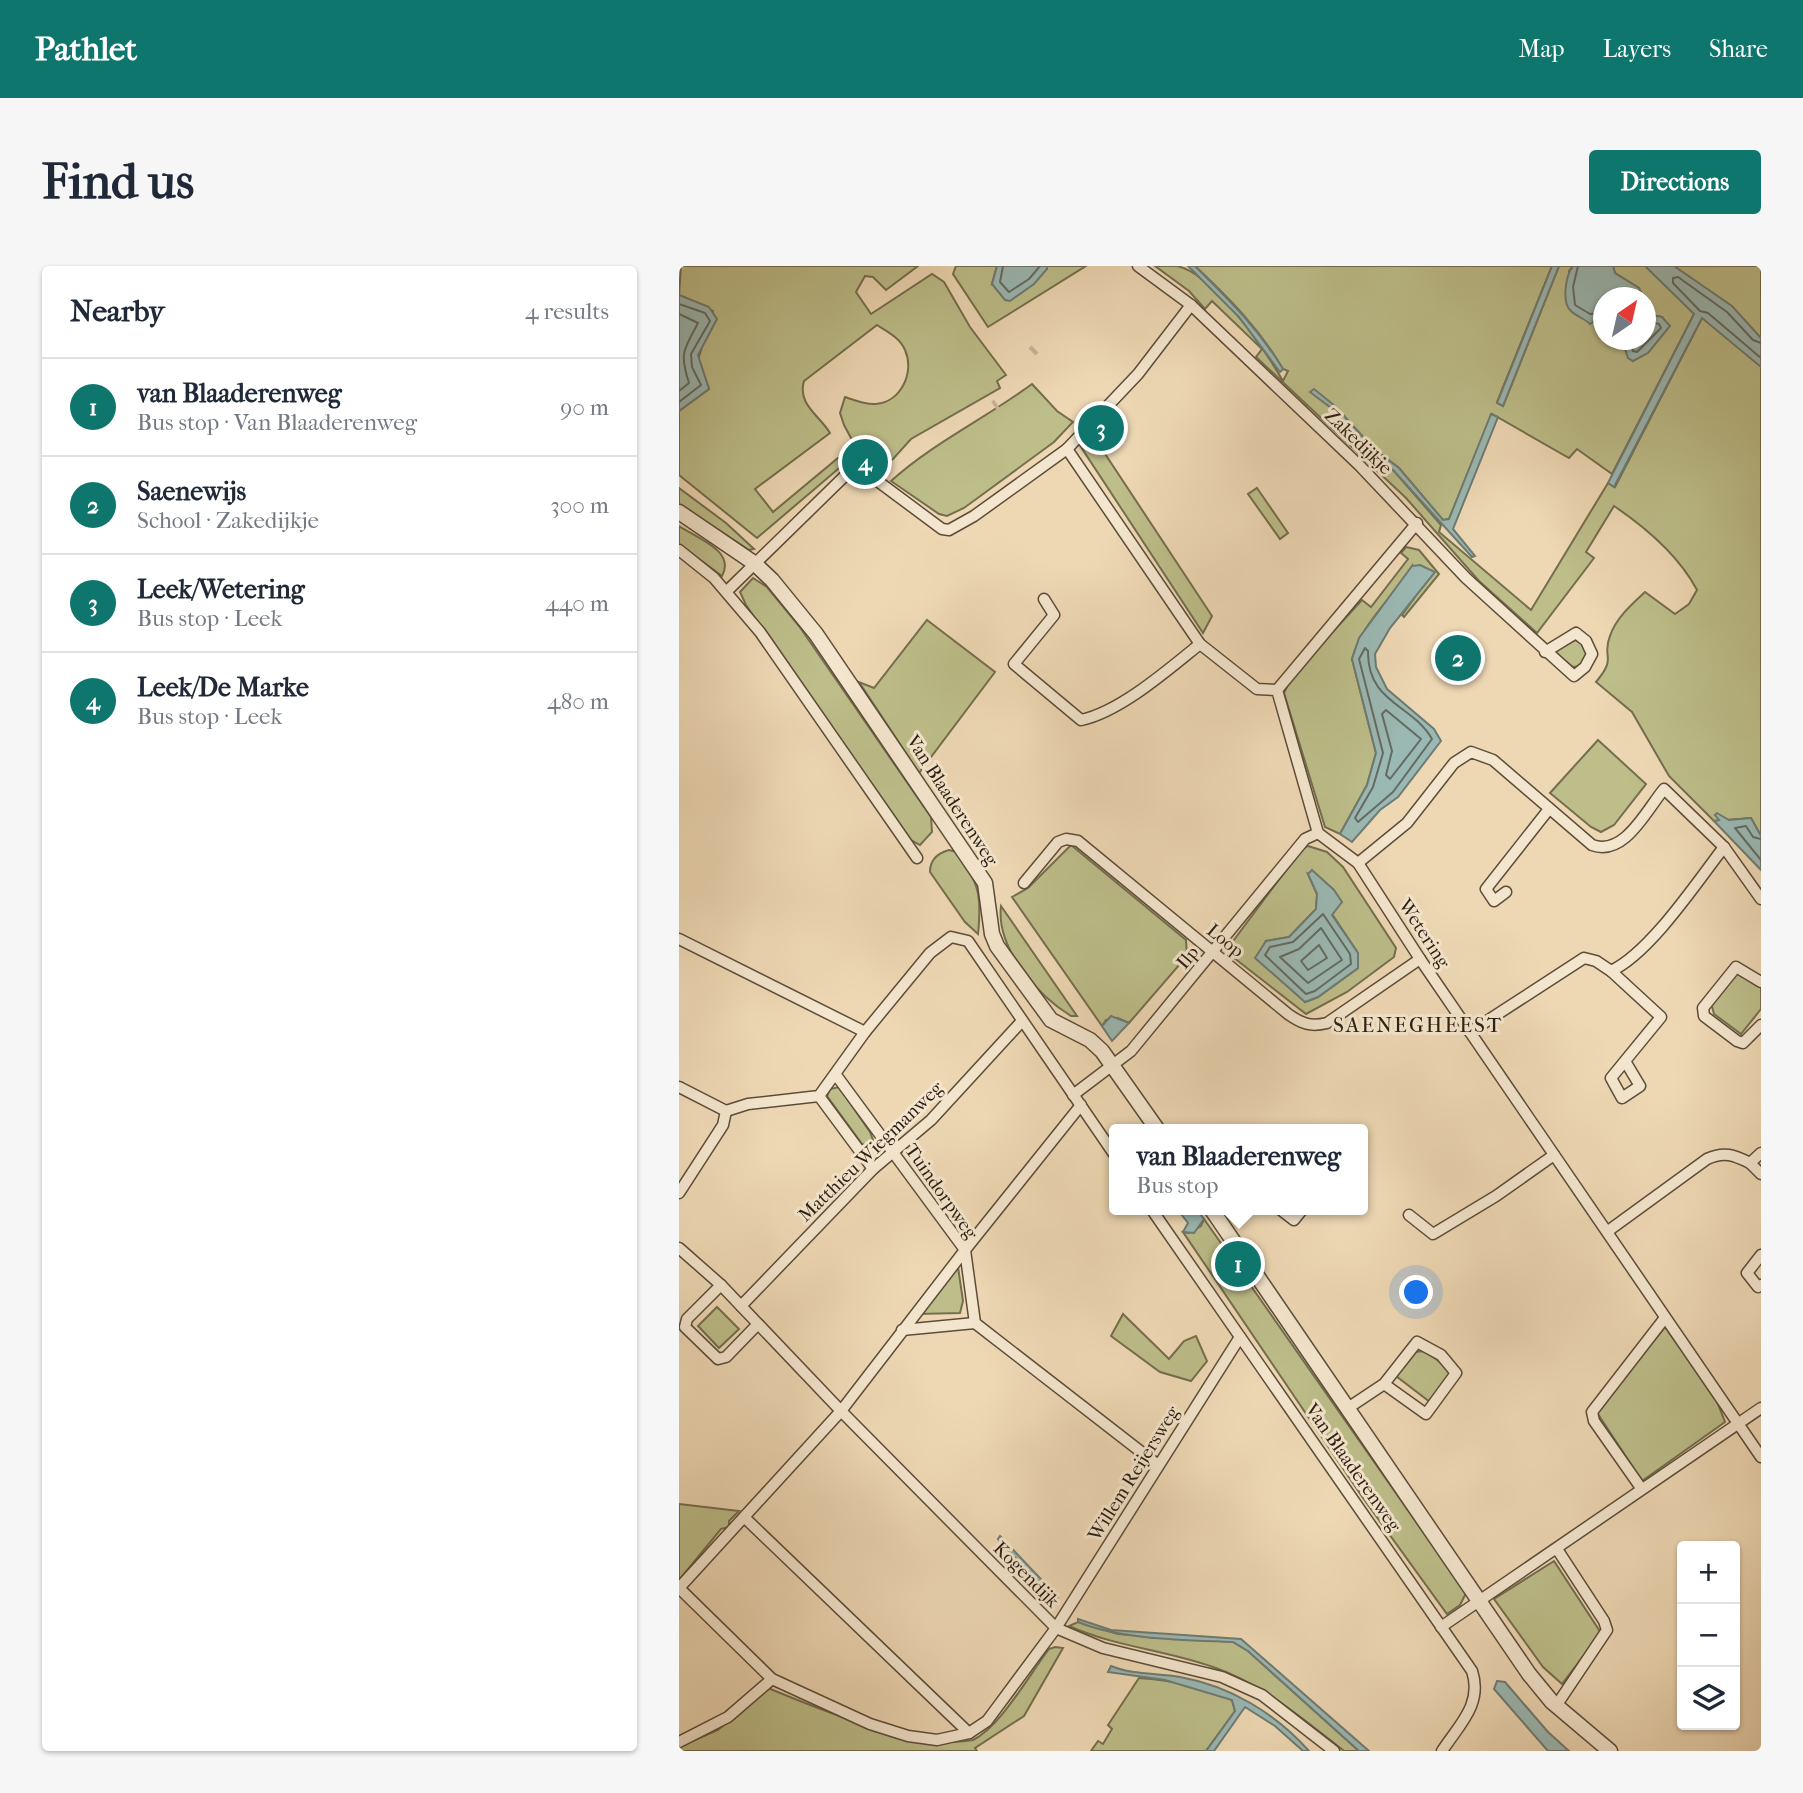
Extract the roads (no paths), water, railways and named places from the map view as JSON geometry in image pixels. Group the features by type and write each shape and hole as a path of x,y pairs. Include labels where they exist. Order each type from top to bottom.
{"street":[{"name":"Zakedijkje","path":"1138,266 1192,306 1417,523 1466,578 1545,652"},
{"path":"727,592 856,464 933,525 949,530 1067,449 1137,374 1192,306"},
{"path":"1067,449 1200,643 1258,689 1277,690"},
{"name":"Van Blaaderenweg","path":"679,512 754,563 772,580 816,634 985,883 994,940 1019,977 1051,1020 1090,1040 1113,1065 1154,1124"},
{"path":"1277,690 1417,523"},
{"path":"679,550 727,592 779,658 917,858"},
{"path":"1044,599 1054,615 1014,664 1081,720 1097,717 1171,668 1200,643"},
{"path":"1277,690 1318,833"},
{"path":"1359,863 1407,823 1454,763 1471,752 1493,760 1592,845 1611,848 1621,842 1664,789 1724,847 1761,899"},
{"path":"1506,892 1494,901 1486,889 1549,809"},
{"name":"Ilp","path":"1073,1095 1131,1051 1305,839 1318,833"},
{"name":"Wetering","path":"1318,833 1359,863 1420,959 1761,1457"},
{"name":"Loop","path":"1024,883 1058,842 1066,839 1078,841 1294,1019 1314,1026 1327,1023 1420,959"},
{"path":"1611,971 1626,964 1680,905 1724,847"},
{"path":"679,1087 726,1111 748,1104 820,1096 865,1032 941,942 956,937 968,941 1109,1147"},
{"path":"679,939 865,1032"},
{"path":"1470,1032 1584,958 1596,961 1611,971 1661,1017 1625,1061"},
{"path":"1761,982 1737,967 1703,1008 1704,1016 1737,1041 1743,1042 1751,1037 1761,1025"},
{"name":"Matthieu Wiegmanweg","path":"741,1306 873,1169 931,1120 1022,1021"},
{"name":"Tuindorpweg","path":"836,1075 965,1250 975,1323"},
{"path":"820,1096 873,1169"},
{"path":"969,1732 937,1740 908,1736 870,1724 772,1679 679,1588 841,1411 1081,1105"},
{"path":"679,1193 723,1125 726,1111"},
{"path":"1608,1231 1719,1153 1750,1163 1761,1174"},
{"path":"1750,1163 1761,1153"},
{"path":"1409,1215 1433,1234 1496,1196 1553,1155"},
{"name":"Van Blaaderenweg","path":"1155,1215 1472,1671 1477,1695 1441,1751"},
{"name":"Van Blaaderenweg","path":"1219,1215 1529,1674 1556,1706 1610,1751"},
{"name":"Kogendijk","path":"679,1248 721,1285 841,1411 1056,1628 1103,1648 1222,1677 1262,1695 1334,1751"},
{"path":"1760,1259 1747,1273 1758,1287 1761,1285"},
{"path":"721,1285 687,1319 685,1327 718,1359 726,1357 758,1324"},
{"path":"1641,1488 1594,1421 1592,1412 1664,1319"},
{"path":"902,1330 975,1323 1158,1465"},
{"name":"Willem Reijersweg","path":"969,1732 987,1721 1056,1628 1240,1337"},
{"path":"1348,1408 1384,1384 1417,1342 1441,1354 1456,1373 1426,1415 1384,1384"},
{"path":"1441,1627 1761,1408"},
{"path":"745,1518 969,1732"},
{"path":"1556,1706 1607,1630 1604,1621 1557,1549"},
{"path":"679,1742 728,1717 772,1679"}],"water":[{"path":"997,266 1047,266 1047,269 1034,284 1010,301 1005,300 992,284"},
{"path":"1188,266 1195,266 1242,314 1283,369 1280,372 1239,317"},
{"path":"1552,266 1559,266 1503,406 1497,403"},
{"path":"1573,266 1613,266 1615,273 1637,287 1593,287 1593,322 1590,324 1568,307 1565,295"},
{"path":"1645,266 1674,266 1732,306 1761,338 1761,367 1702,318 1614,487 1608,483 1694,314"},
{"path":"679,295 709,307 717,319 698,355 709,389 679,411"},
{"path":"1656,316 1662,317 1670,326 1656,343"},
{"path":"1625,350 1650,350 1633,361 1628,358"},
{"path":"1314,389 1335,406 1373,448 1399,468 1443,520 1449,519 1491,414 1498,417 1453,529 1475,556 1472,557 1394,471 1371,452 1330,407 1310,392"},
{"path":"1420,565 1435,572 1390,628 1375,654 1376,667 1387,689 1434,729 1441,741 1398,797 1380,810 1352,842 1340,834 1367,785 1376,753 1352,659 1359,638 1412,566"},
{"path":"1717,813 1729,820 1751,818 1761,836 1761,870 1714,821 1719,820 1715,815"},
{"path":"1312,870 1334,890 1342,902 1332,915 1358,953 1358,968 1318,997 1305,1002 1255,958 1266,941 1289,937 1316,909 1317,894 1308,874"},
{"path":"1111,1016 1129,1023 1112,1041 1102,1026"},
{"path":"1182,1215 1201,1215 1204,1219 1194,1233 1183,1232 1188,1223"},
{"path":"1000,1536 1058,1597 1054,1600 998,1539"},
{"path":"1078,1619 1111,1630 1241,1639 1369,1751 1359,1751 1248,1651 1233,1642 1134,1636 1095,1628 1078,1622"},
{"path":"1111,1666 1127,1671 1180,1677 1217,1687 1267,1714 1309,1751 1303,1751 1275,1726 1245,1707 1214,1751 1206,1751 1235,1711 1232,1700 1165,1680 1108,1672"},
{"path":"1497,1681 1505,1682 1548,1732 1569,1751 1548,1751 1494,1689"}],"tunnel":[{"path":"1032,352 1035,349"}],"place":[{"name":"Leek/Wetering","path":"1101,428"},
{"name":"Leek/De Marke","path":"865,462"},
{"name":"Saenewijs","path":"1458,658"},
{"name":"van Blaaderenweg","path":"1238,1264"}],"district":[{"name":"SAENEGHEEST","path":"1418,1025"}]}
